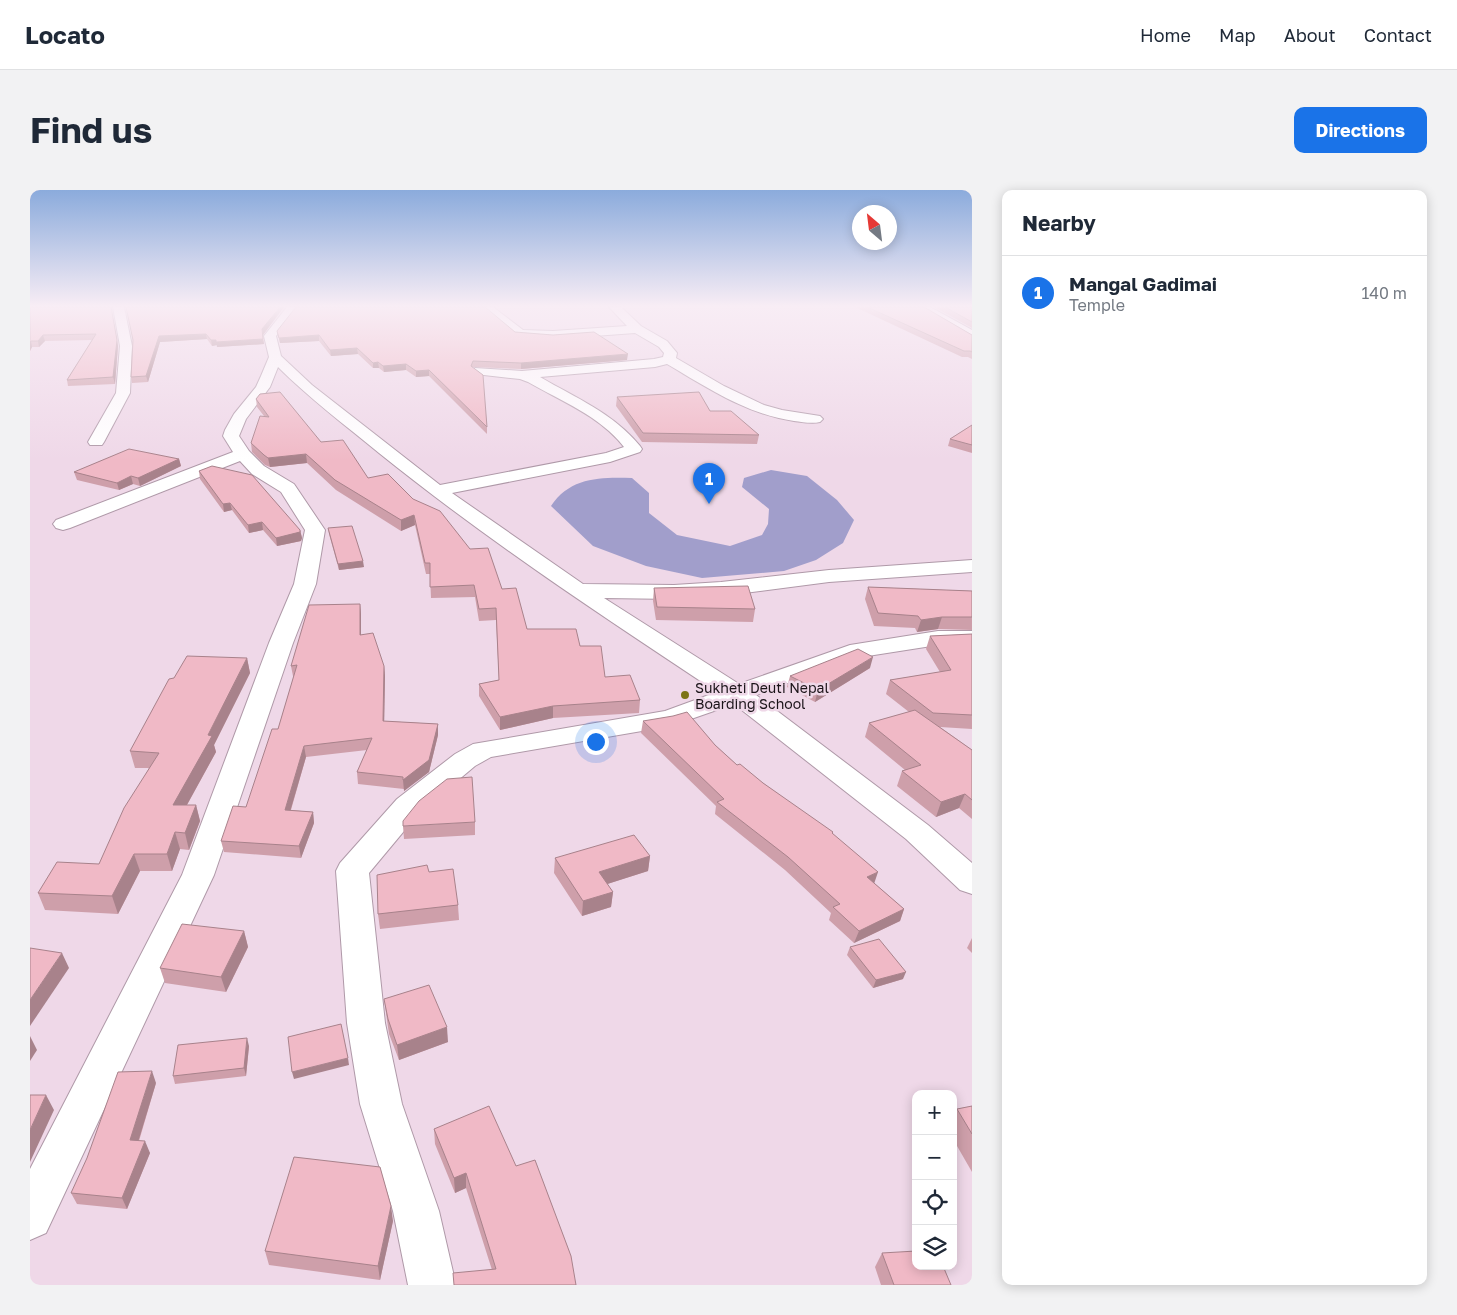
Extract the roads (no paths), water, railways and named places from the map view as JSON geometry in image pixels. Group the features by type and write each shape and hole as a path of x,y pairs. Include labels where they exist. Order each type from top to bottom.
{"street":[{"path":"96,442 123,393 125,358"},
{"path":"30,1217 198,875 305,584 315,530 288,488 258,470 230,436 232,426 244,414 263,386 276,358"},
{"path":"276,358 307,388 437,491 578,591 739,695 917,832 972,882"},
{"path":"480,371 522,375 655,363 669,360 752,406 776,413 815,419"},
{"path":"437,491 610,457 634,450 625,436 610,424 533,379 522,375"},
{"path":"63,524 243,454"},
{"path":"578,591 674,592 721,589 829,576 972,566"},
{"path":"432,1285 416,1212 381,1104 366,1024 352,871 408,806 465,760 483,750 671,718 739,695 850,652 938,638 972,638"}],"place":[{"name":"Mangal Gadimai","path":"709,504"},
{"name":"Sukheti Deuti Nepal Boarding School","path":"685,695"}]}
